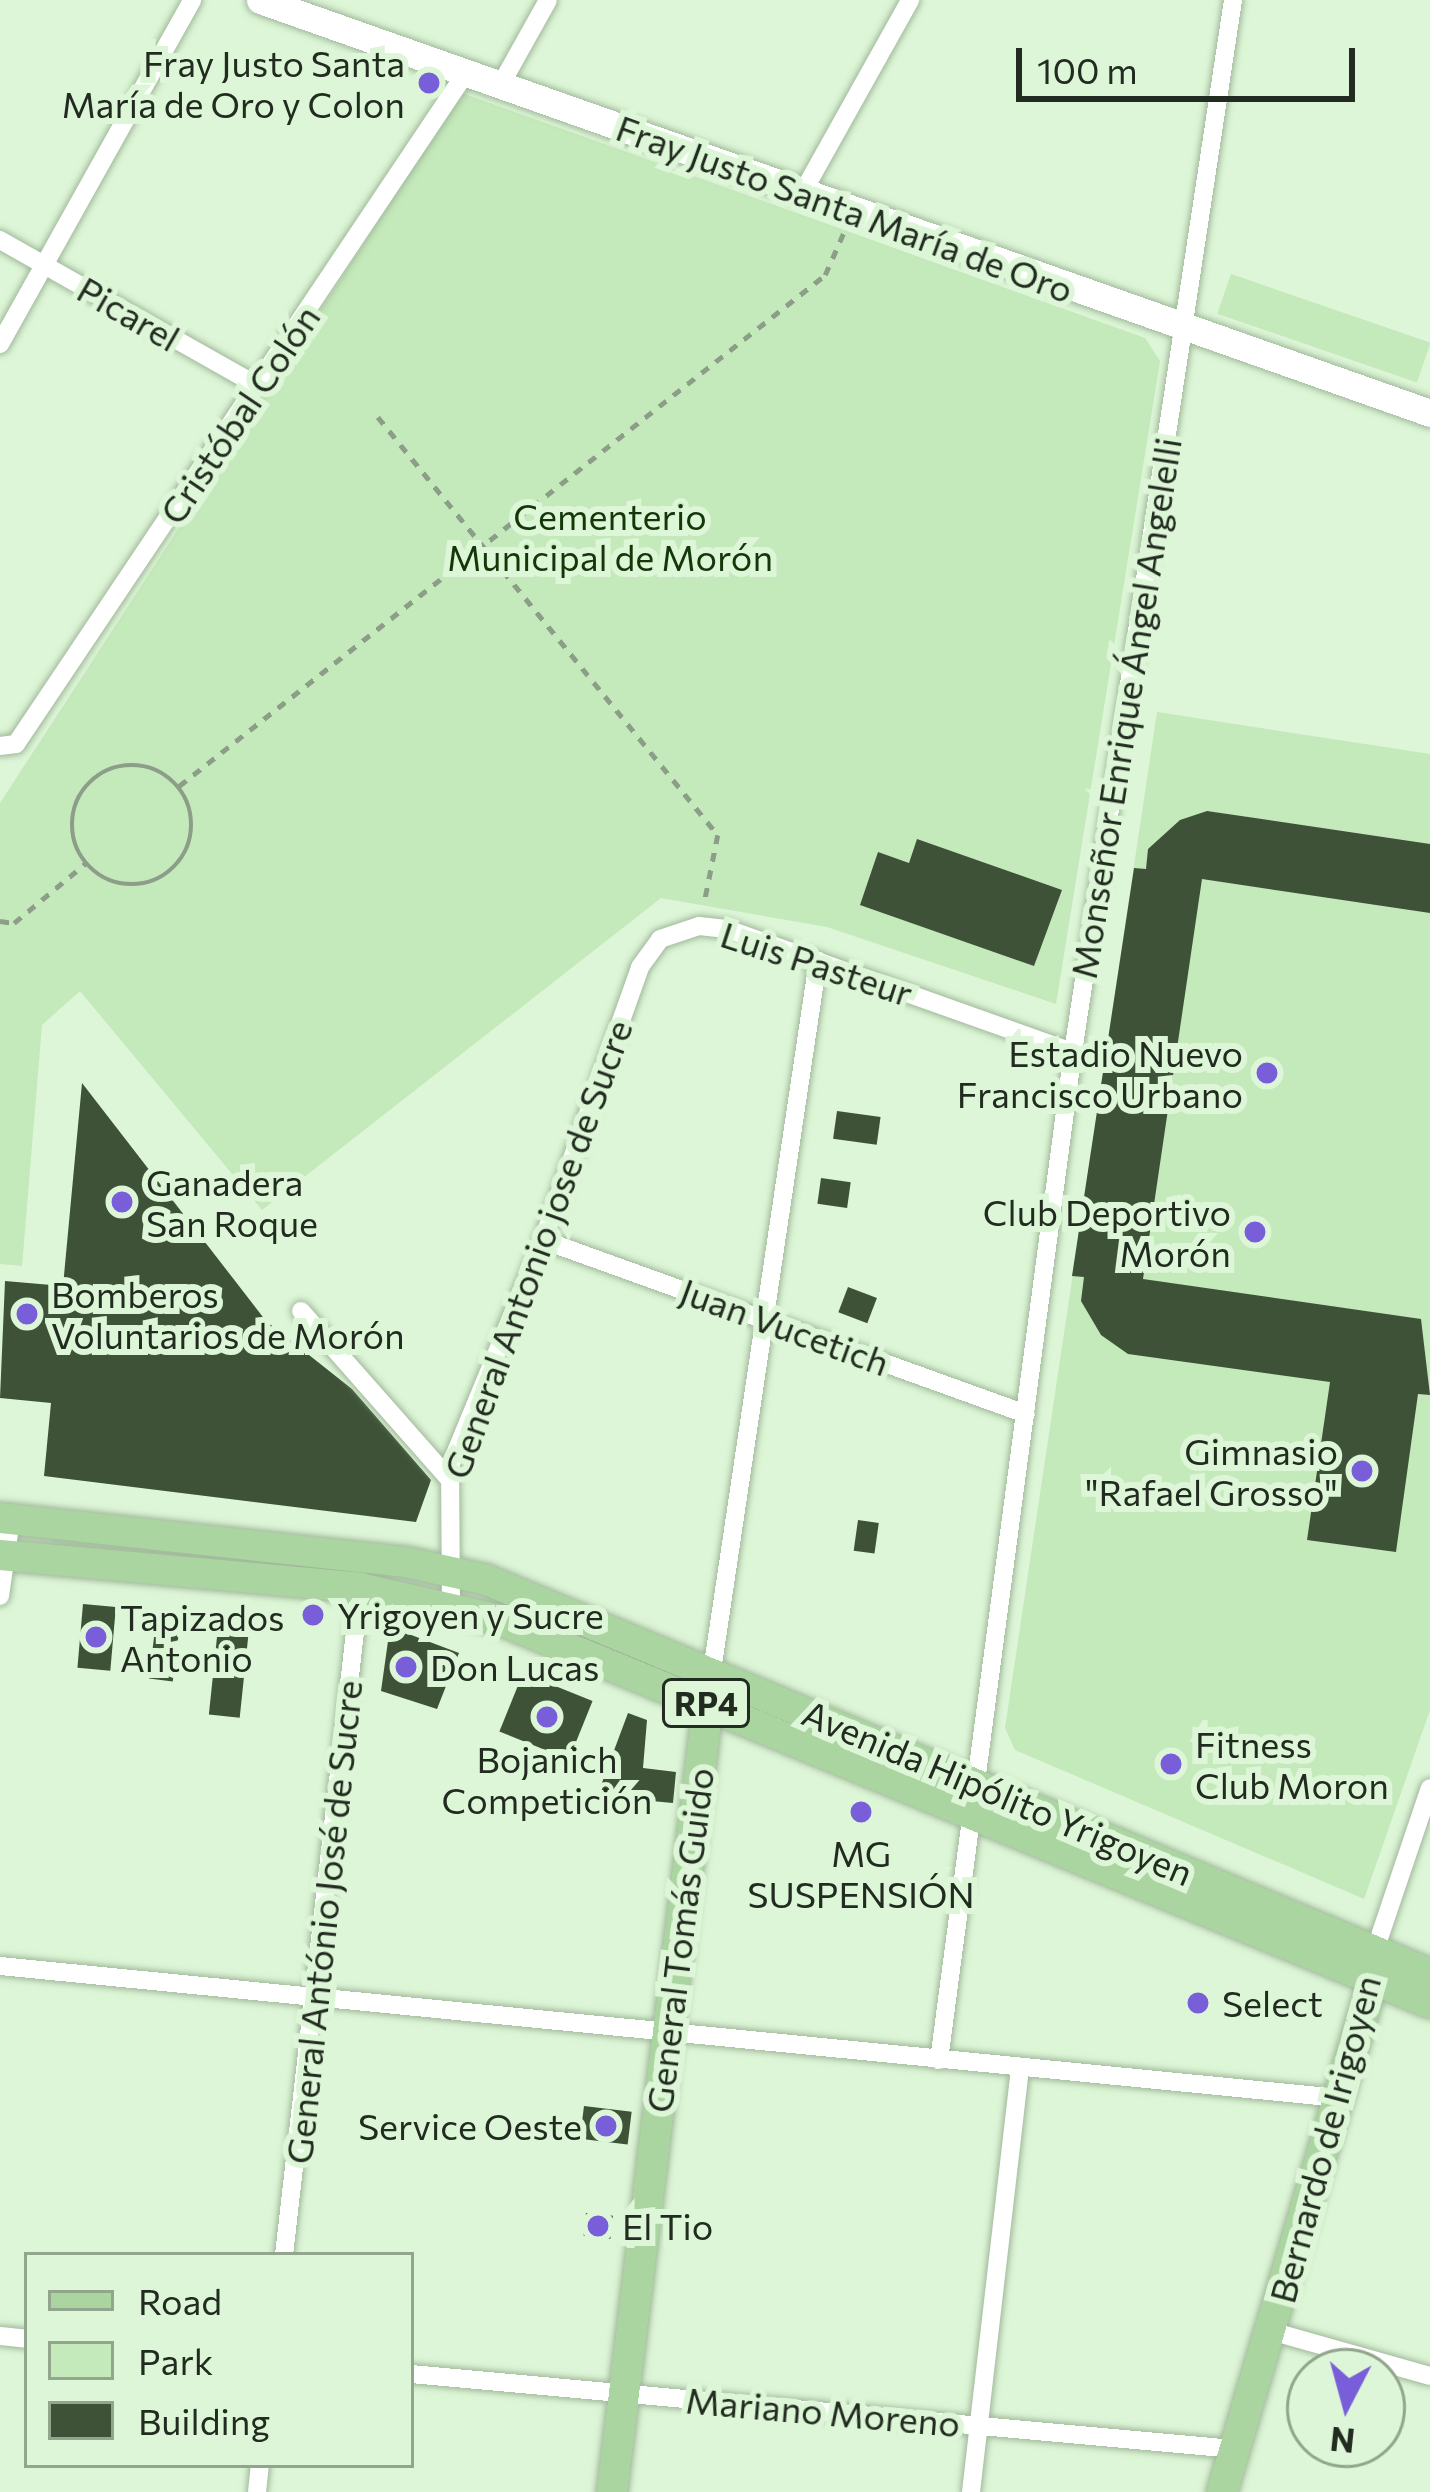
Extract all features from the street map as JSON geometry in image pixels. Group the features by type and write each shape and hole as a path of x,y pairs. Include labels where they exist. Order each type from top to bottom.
{"main road":[{"name":"Avenida Hipólito Yrigoyen","path":"6,1518 456,1571 977,1782 1373,1968 1430,2003"},
{"name":"Avenida Hipólito Yrigoyen","path":"3,1555 360,1588 451,1605 553,1637 970,1814 1373,1968 1430,1974"},
{"name":"General Tomás Guido","path":"612,2492 712,1671"},
{"name":"Bernardo de Irigoyen","path":"1222,2492 1373,1968"}],"street":[{"path":"0,344 192,0"},
{"name":"Fray Justo Santa María de Oro","path":"260,0 804,190 1181,329 1430,413"},
{"path":"500,86 548,0"},
{"path":"804,190 910,0"},
{"name":"Monseñor Enrique Ángel Angelelli","path":"939,2060 1073,1052 1233,0"},
{"name":"Cristóbal Colón","path":"4,748 258,386 464,74"},
{"name":"Picarel","path":"0,240 258,386"},
{"name":"Luis Pasteur","path":"640,967 660,939 699,926 818,961 1073,1052"},
{"name":"General Tomás Guido","path":"712,1671 818,961"},
{"name":"General Antonio jose de Sucre","path":"451,1605 456,1571 448,1478 543,1240 640,967"},
{"name":"Juan Vucetich","path":"543,1240 1026,1414"},
{"path":"301,1311 448,1478"},
{"path":"0,1596 6,1518"},
{"name":"General António José de Sucre","path":"284,2252 360,1588"},
{"name":"Bernardo de Irigoyen","path":"1373,1968 1430,1788"},
{"path":"0,1966 1339,2098"},
{"path":"971,2492 1020,2068"},
{"path":"1271,2331 1430,2376"},
{"name":"Mariano Moreno","path":"414,2374 1234,2449"}],"path":[{"path":"179,786 825,275 855,209"},
{"path":"378,417 718,835 704,905"},
{"path":"138,765 179,786 193,831 171,872 127,885 86,863 72,819 94,778 138,765"},
{"path":"0,921 14,922 86,863"}],"green space":[{"name":"Cementerio Municipal de Morón","path":"462,93 1145,338 1160,361 1056,1004 827,927 661,898 262,1210 80,991 42,1025 22,1266 0,1264 0,803"},
{"path":"1231,274 1430,343 1417,382 1217,314"},
{"name":"Club Deportivo Morón","path":"1157,712 1430,754 1430,1710 1364,1899 1015,1750 1005,1728"},
{"path":"53,1538 340,1563 339,1571 52,1546"}],"building":[{"path":"1207,811 1430,844 1430,913 1202,879 1143,1279 1421,1319 1430,1395 1418,1394 1396,1552 1307,1540 1330,1382 1128,1354 1101,1335 1081,1301 1084,1277 1072,1276 1134,868 1146,869 1148,849 1180,820"},
{"path":"917,839 1062,890 1034,966 860,905 878,852 909,863"},
{"name":"Ganadera San Roque","path":"82,1083 266,1321 352,1389 431,1480 416,1522 44,1476 51,1403 0,1398 5,1281 63,1286"},
{"path":"837,1111 881,1117 877,1145 833,1139"},
{"path":"821,1178 851,1182 847,1208 817,1204"},
{"path":"848,1287 877,1298 867,1323 838,1312"},
{"path":"858,1520 879,1523 874,1554 854,1551"},
{"name":"Tapizados Antonio","path":"83,1604 116,1607 110,1671 77,1668"},
{"path":"157,1613 181,1616 173,1681 149,1679"},
{"path":"219,1618 250,1621 240,1718 209,1714"},
{"name":"Don Lucas","path":"398,1630 459,1653 437,1709 381,1691 389,1634"},
{"name":"Bojanich Competición","path":"523,1673 593,1701 569,1760 499,1731"},
{"path":"628,1713 647,1720 643,1768 676,1772 673,1803 597,1796"},
{"name":"Service Oeste","path":"584,2106 632,2112 628,2145 580,2139"},
{"name":"El Tio","path":"586,2213 613,2216 610,2239 584,2236"}],"place":[{"name":"Fray Justo Santa María de Oro y Colon","path":"429,83"},
{"name":"Estadio Nuevo Francisco Urbano","path":"1267,1073"},
{"name":"Ganadera San Roque","path":"122,1202"},
{"name":"Club Deportivo Morón","path":"1255,1232"},
{"name":"Bomberos Voluntarios de Morón","path":"27,1314"},
{"name":"Gimnasio \"Rafael Grosso\"","path":"1362,1471"},
{"name":"Yrigoyen y Sucre","path":"313,1615"},
{"name":"Tapizados Antonio","path":"96,1637"},
{"name":"Don Lucas","path":"406,1667"},
{"name":"Bojanich Competición","path":"547,1717"},
{"name":"Fitness Club Moron","path":"1171,1764"},
{"name":"MG SUSPENSIÓN","path":"861,1812"},
{"name":"Select","path":"1198,2003"},
{"name":"Service Oeste","path":"606,2126"},
{"name":"El Tio","path":"598,2226"}]}
